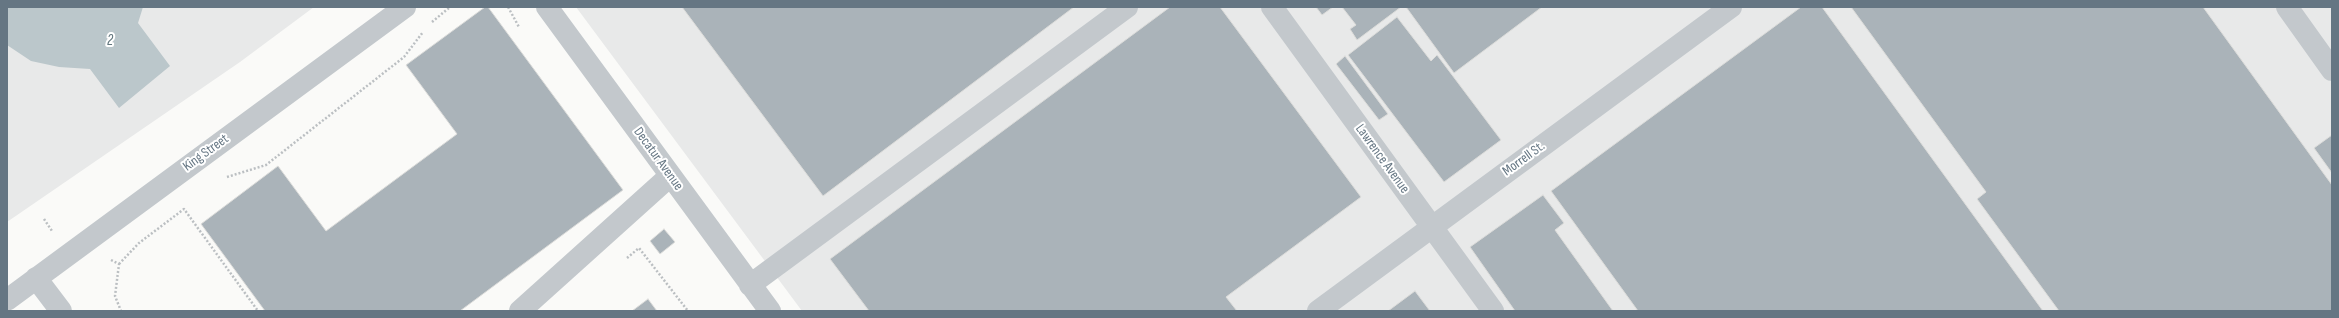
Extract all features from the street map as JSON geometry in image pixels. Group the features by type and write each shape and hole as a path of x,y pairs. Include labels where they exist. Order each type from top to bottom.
{"street":[{"name":"King Street","path":"7,300 405,7"},
{"name":"Decatur Avenue","path":"547,7 770,311"},
{"path":"750,285 1127,7"},
{"name":"Lawrence Avenue","path":"1272,7 1493,311"},
{"name":"Morrell St.","path":"1318,311 1731,7"},
{"path":"2287,7 2332,70"},
{"path":"520,311 670,176"},
{"path":"36,278 61,311"}],"path":[{"path":"431,23 450,7"},
{"path":"508,7 519,27"},
{"path":"222,181 228,176 266,165 404,57 426,29"},
{"path":"119,264 139,243 190,205"},
{"path":"184,209 258,311"},
{"path":"640,248 688,311"}],"shaded area":[{"path":"7,7 314,7 240,62 7,222"},
{"path":"576,7 2332,7 2332,311 802,311"}],"water":[{"name":"2","path":"7,7 143,7 138,23 170,66 119,108 90,69 59,67 31,61 7,45"}],"building":[{"path":"485,7 488,7 623,190 460,311 265,311 201,224 278,166 326,231 457,134 406,65"},
{"path":"682,7 1074,7 823,196"},
{"path":"1170,7 1220,7 1361,197 1226,297 1237,311 869,311 830,259"},
{"path":"1316,7 1333,7 1322,15"},
{"path":"1342,7 1401,7 1357,40 1350,29 1356,25"},
{"path":"1406,7 1542,7 1454,73"},
{"path":"1801,7 1822,7 2043,311 1638,311 1551,191"},
{"path":"1851,7 2203,7 2332,185 2332,311 2059,311 1977,199 1986,192"},
{"path":"1397,17 1431,61 1437,55 1501,140 1444,182 1348,55"},
{"path":"1345,56 1388,114 1379,120 1336,64"},
{"path":"2332,135 2332,173 2314,148"},
{"path":"1543,195 1564,223 1555,230 1613,311 1515,311 1470,247"},
{"path":"664,229 675,242 660,254 650,241"},
{"path":"1415,291 1430,311 1388,311"},
{"path":"648,299 657,311 632,311"}]}
